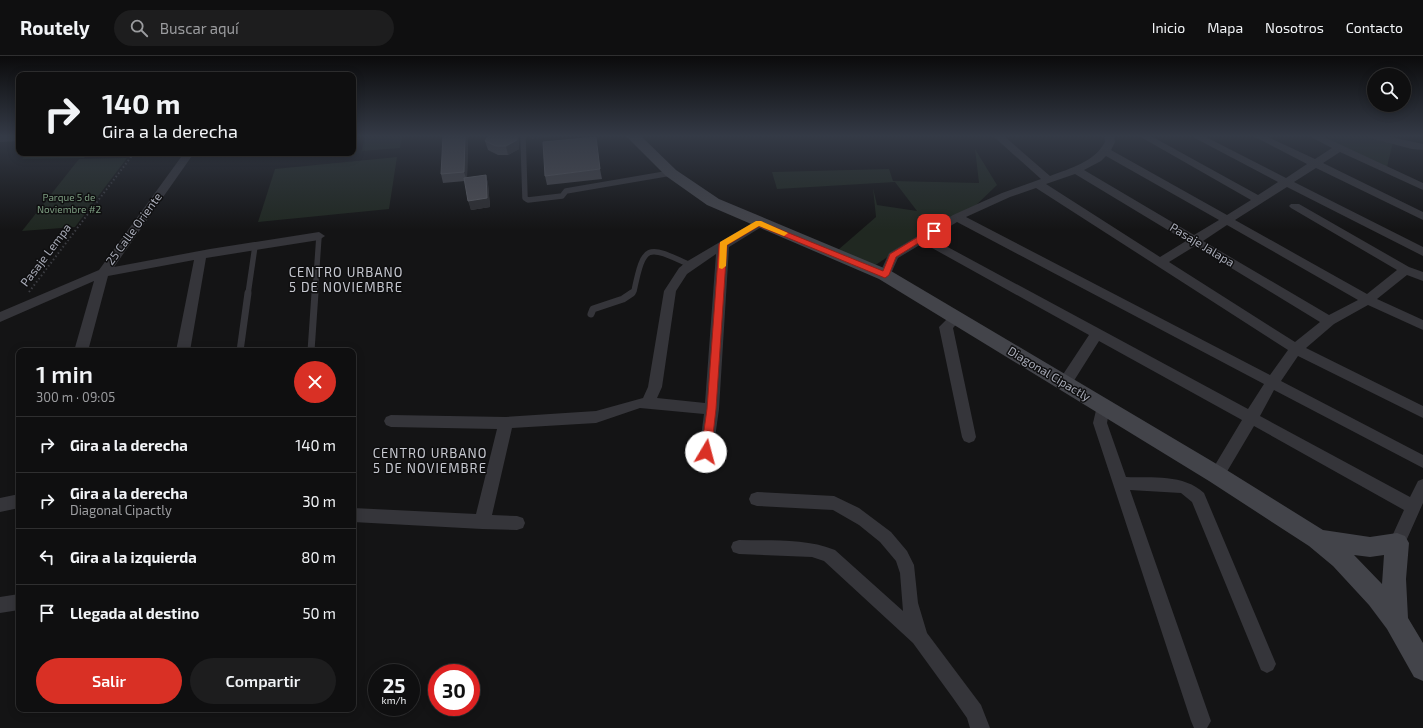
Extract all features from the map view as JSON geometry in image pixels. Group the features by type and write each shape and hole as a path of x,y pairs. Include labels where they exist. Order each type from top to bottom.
{"street":[{"name":"25 Calle Oriente","path":"0,317 103,272 116,257 179,167"},
{"name":"Diagonal Cipactly","path":"665,167 713,202 759,223 885,275 1217,475 1317,539 1341,558 1360,576 1396,621 1423,668"},
{"path":"1029,167 1042,181 1161,262 1296,349 1423,412"},
{"path":"885,275 893,256 957,218 1006,195 1081,167"},
{"path":"1133,167 1368,300 1423,325"},
{"path":"1200,167 1259,200"},
{"path":"1258,167 1423,252"},
{"path":"1161,262 1310,167"},
{"path":"1322,167 1423,216"},
{"path":"1380,167 1423,188"},
{"name":"Pasaje Jalapa","path":"1076,170 1328,321"},
{"path":"1295,206 1405,270 1423,277"},
{"path":"957,218 1271,384 1423,462"},
{"path":"648,403 655,387 670,291 683,271 690,265 759,223"},
{"path":"82,348 103,272 319,236"},
{"path":"923,238 1414,507"},
{"path":"706,452 712,409 723,244"},
{"path":"184,348 201,255"},
{"path":"1217,475 1271,384 1296,349 1328,321 1368,300 1405,270"},
{"path":"956,318 946,327 970,437"},
{"path":"1065,383 1097,334"},
{"path":"390,421 506,424 596,417 640,403 712,409"},
{"path":"1103,406 1100,423 1201,721"},
{"path":"482,522 506,424"},
{"path":"1121,483 1183,487 1191,491 1198,498 1267,664"},
{"path":"1396,621 1394,579 1397,543 1423,486"},
{"path":"757,499 834,503 844,506 866,519 902,556 906,566 909,597 919,637"},
{"path":"0,504 16,502"},
{"path":"356,515 517,523"},
{"path":"1317,539 1370,547 1397,543"},
{"path":"739,547 812,550 824,553 834,559 919,637 960,691 974,712 980,728"},
{"path":"0,605 16,602"}],"lane":[{"path":"524,167 525,198 528,200 562,196 566,191 671,173"},
{"path":"311,348 319,236"},
{"path":"240,348 255,246"},
{"path":"591,314 593,308 622,299 634,291 641,259 646,254 661,252 690,265"}],"path":[{"name":"Pasaje Lempa","path":"16,310 123,167"}],"green space":[{"name":"Parque 5 de Noviembre #2","path":"72,167 120,167 75,227 22,231"},
{"path":"292,167 395,167 389,209 258,222 275,169"},
{"path":"977,167 986,167 997,185 973,208 931,228 874,266 838,250 876,217 873,188 877,205 917,211 895,182 777,189 772,172 889,169 893,181 979,183"}],"building":[{"path":"441,167 464,167 464,172 441,174"},
{"path":"544,167 600,167 600,169 545,176"},
{"path":"486,175 487,198 468,201 464,178"}],"slow traffic":[{"path":"722,266 723,244 759,223 784,233"}],"district":[{"name":"CENTRO URBANO 5 DE NOVIEMBRE","path":"346,280"},
{"name":"CENTRO URBANO 5 DE NOVIEMBRE","path":"430,460"}],"route":[{"path":"706,452 712,409 723,244 759,223 885,275 893,256 934,231"}]}
